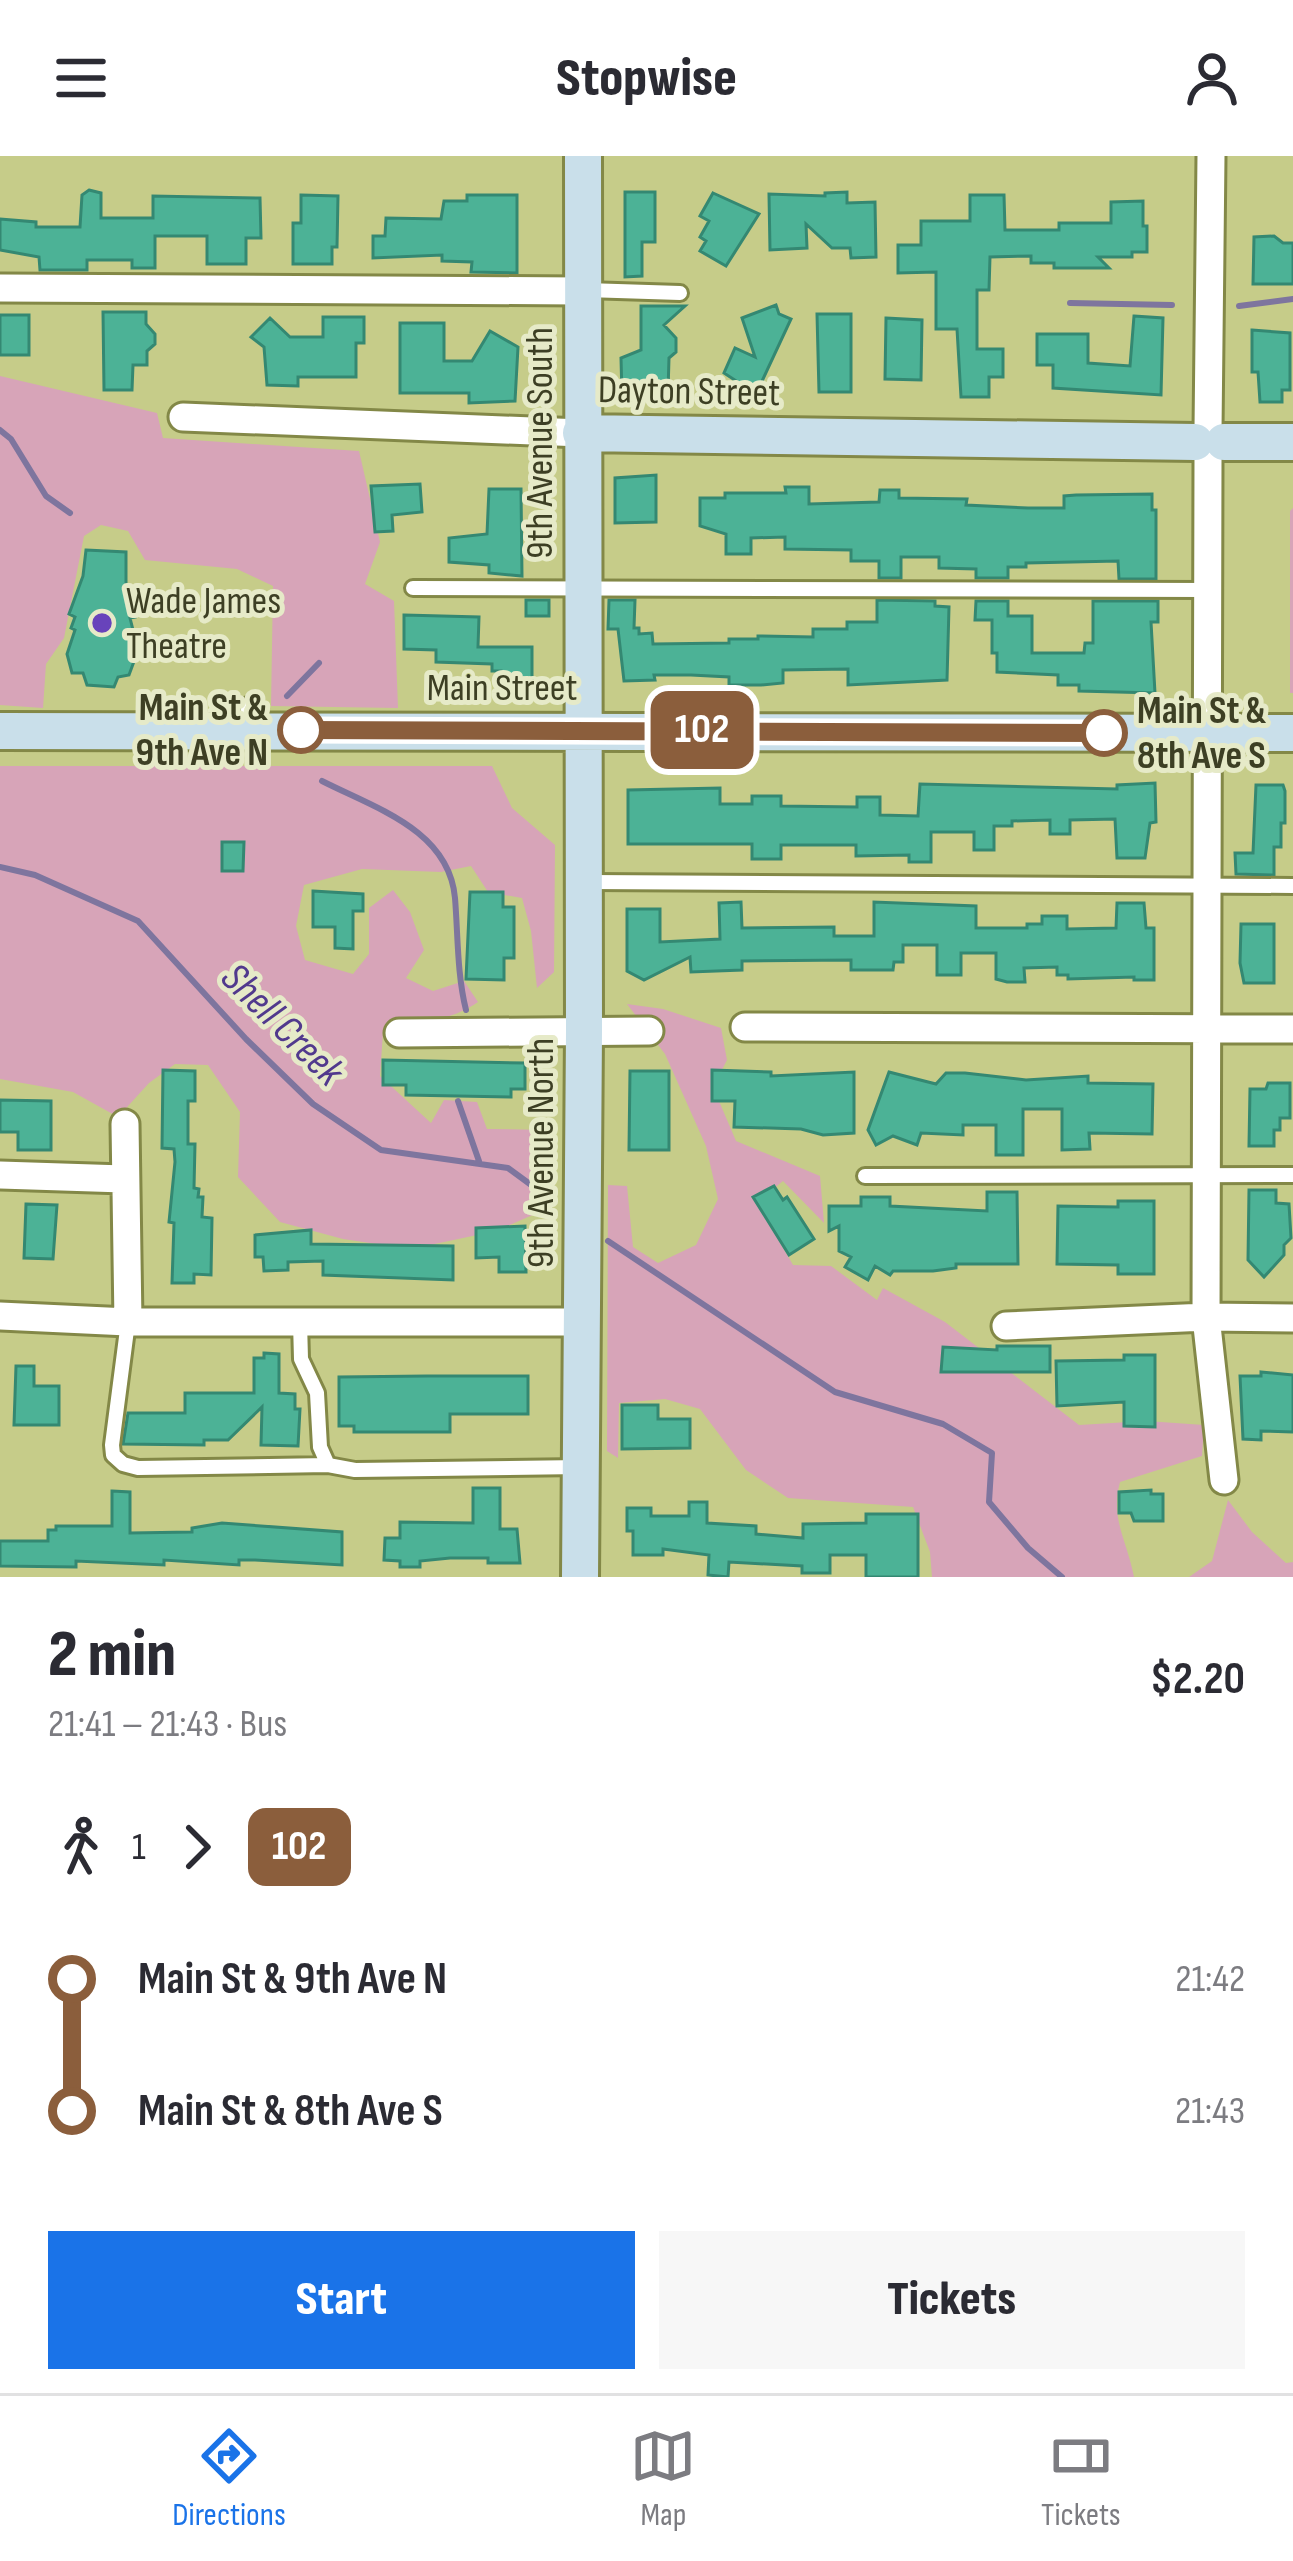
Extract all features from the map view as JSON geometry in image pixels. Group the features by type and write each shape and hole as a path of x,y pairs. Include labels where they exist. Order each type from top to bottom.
{"main road":[{"name":"9th Avenue South","path":"583,730 584,156"},
{"name":"Dayton Street","path":"581,433 1293,442"},
{"name":"Main Street","path":"0,731 248,718 583,730 1293,733"},
{"name":"9th Avenue North","path":"580,1577 583,730"}],"street":[{"path":"1211,156 1206,1317 1224,1480"},
{"path":"0,288 581,290"},
{"name":"Dayton Street","path":"183,417 581,433"},
{"path":"745,1027 1293,1029"},
{"path":"398,1033 650,1031"},
{"path":"125,1124 128,1322"},
{"path":"0,1175 124,1179"},
{"path":"0,1316 128,1322 582,1322"},
{"path":"1006,1325 1293,1318"}],"lane":[{"path":"581,290 680,293"},
{"path":"413,588 1208,590"},
{"path":"584,882 1293,886"},
{"path":"865,1176 1293,1175"},
{"path":"128,1322 112,1445 113,1455 123,1464 138,1468 328,1466 356,1471 581,1467"},
{"path":"300,1322 301,1359 317,1394 320,1447 328,1466"}],"shaded area":[{"path":"0,376 157,413 163,438 359,451 380,542 365,584 394,601 398,708 271,706 273,586 237,569 145,560 128,531 101,525 84,536 64,638 46,664 43,708 0,705"},
{"path":"1293,508 1293,693 1290,693 1290,511"},
{"path":"0,766 492,766 512,808 555,845 554,972 537,988 522,898 488,892 471,866 441,872 362,869 304,885 296,926 305,960 353,974 369,954 369,908 393,890 410,912 424,950 406,978 433,991 464,981 478,1002 444,1018 383,1032 380,1076 431,1123 444,1100 477,1102 487,1129 549,1130 544,1210 496,1231 411,1249 343,1239 280,1222 238,1177 240,1112 208,1065 175,1064 149,1083 118,1117 73,1092 0,1079"},
{"path":"627,1004 663,1009 721,1028 727,1060 713,1087 736,1141 820,1176 824,1223 783,1181 757,1202 793,1265 831,1266 877,1300 883,1288 945,1322 1079,1425 1146,1421 1204,1425 1202,1456 1120,1482 1118,1519 1134,1577 932,1577 930,1552 913,1507 788,1498 746,1470 700,1409 665,1399 619,1403 618,1458 607,1451 608,1185 627,1186 633,1247 658,1263 696,1245 718,1199 706,1146 665,1054"},
{"path":"1228,1500 1252,1532 1286,1563 1293,1562 1293,1577 1189,1577 1212,1561"}],"building":[{"path":"89,190 101,193 101,218 153,218 153,196 260,198 261,238 246,238 246,264 207,264 207,236 155,236 155,268 132,268 132,260 87,260 87,270 40,270 39,257 0,250 0,219 36,222 36,227 80,227 82,195"},
{"path":"625,192 655,192 655,242 642,242 642,276 625,277"},
{"path":"847,192 847,203 875,202 876,257 851,258 850,248 832,248 806,224 807,248 770,250 769,194"},
{"path":"713,193 759,214 726,266 700,251 706,241 700,237 709,221 700,216"},
{"path":"301,195 338,196 332,264 293,264 293,223 301,223"},
{"path":"467,195 517,195 517,273 471,272 472,262 442,261 442,255 373,258 373,236 385,236 386,218 441,219 444,201 467,201"},
{"path":"970,195 1004,195 1005,230 1111,223 1111,202 1143,201 1143,226 1147,226 1147,252 1098,257 1109,268 1054,268 1054,263 1031,263 1031,256 990,257 989,290 977,290 977,349 1003,349 1003,377 989,377 989,397 961,397 957,329 936,329 936,272 898,273 898,245 921,245 921,221 970,221"},
{"path":"1274,236 1293,243 1293,284 1253,284 1254,237"},
{"path":"776,305 779,314 791,319 756,394 724,373 735,348 755,357 742,318"},
{"path":"641,306 685,306 664,325 676,338 676,352 669,358 668,392 663,397 622,397 621,358 641,350"},
{"path":"103,312 146,312 146,324 155,334 147,365 133,365 132,390 104,390"},
{"path":"817,314 851,314 851,392 819,392"},
{"path":"0,315 29,315 29,355 0,355"},
{"path":"1134,316 1163,318 1161,395 1053,388 1053,365 1037,365 1037,334 1088,334 1088,363 1130,366"},
{"path":"323,317 364,317 364,343 356,343 356,377 298,377 298,386 267,385 264,347 251,337 270,318 290,337 323,337"},
{"path":"886,318 922,320 921,380 885,379"},
{"path":"400,323 444,323 444,361 472,361 490,331 518,347 515,401 469,403 469,393 400,393"},
{"path":"1252,330 1290,333 1290,390 1282,390 1282,402 1260,402 1258,372 1252,372"},
{"path":"656,475 656,522 615,523 615,478"},
{"path":"420,484 422,512 392,515 393,531 375,532 371,486"},
{"path":"785,487 809,487 809,504 879,502 880,490 899,490 899,498 967,499 966,505 1028,508 1064,508 1064,496 1152,494 1156,579 1119,579 1118,561 1026,563 1026,567 1008,567 1008,578 976,578 976,569 939,568 939,557 901,557 901,578 879,578 879,561 851,561 851,550 785,549 785,537 751,538 751,554 726,554 726,534 700,526 700,498 786,493"},
{"path":"489,489 521,489 522,576 489,573 489,565 449,562 449,538 487,534"},
{"name":"Wade James Theatre","path":"86,550 126,552 126,587 135,617 130,618 133,630 129,631 136,656 129,675 118,677 114,687 87,685 83,673 72,673 67,654 75,630 71,628 75,617 69,614 83,576"},
{"path":"526,600 549,600 549,616 526,616"},
{"path":"609,600 635,600 634,628 639,628 639,634 652,633 653,644 813,637 813,629 847,629 847,622 877,622 877,600 935,601 935,606 949,607 947,680 848,685 848,669 783,670 783,683 761,685 729,685 729,677 691,675 624,681 618,629 608,629"},
{"path":"976,601 1008,601 1008,616 1032,616 1032,653 1084,653 1085,643 1093,643 1093,601 1158,601 1158,622 1151,622 1155,693 1079,691 1079,685 1058,685 1058,675 997,672 992,620 975,620"},
{"path":"404,615 479,617 478,647 532,647 532,680 501,676 501,671 492,671 492,664 436,662 436,650 404,649"},
{"path":"1155,783 1156,822 1150,823 1145,858 1117,858 1115,819 1070,820 1070,834 1050,834 1050,820 1012,821 1012,826 994,826 994,850 974,850 974,832 931,832 931,862 909,862 909,855 856,856 856,845 781,845 781,859 752,859 752,844 628,844 628,790 720,788 720,804 752,804 752,796 781,796 781,806 857,807 857,797 880,797 880,815 918,816 920,784 1117,789 1117,785"},
{"path":"1256,785 1283,785 1285,791 1285,823 1281,823 1281,847 1274,847 1274,875 1236,874 1235,853 1253,853"},
{"path":"222,842 244,842 243,871 222,871"},
{"path":"313,891 363,894 363,911 353,911 353,949 335,948 335,927 313,927"},
{"path":"470,892 503,892 503,907 514,907 514,958 504,958 504,980 466,979"},
{"path":"741,902 742,928 834,927 834,936 874,936 874,902 976,906 976,928 1027,928 1027,924 1042,924 1042,916 1067,916 1067,929 1116,928 1117,903 1144,903 1146,928 1154,928 1154,980 1068,979 1068,975 1057,975 1057,967 1024,968 1025,982 1007,982 996,979 996,953 961,953 961,975 937,975 937,945 903,945 903,962 894,962 893,970 851,970 851,960 742,961 742,970 691,972 690,957 644,980 627,971 627,909 660,909 660,942 720,939 719,903"},
{"path":"1241,924 1274,924 1274,983 1244,983"},
{"path":"383,1060 525,1063 525,1089 511,1089 511,1097 406,1095 406,1085 383,1085"},
{"path":"163,1070 195,1071 195,1101 188,1101 188,1144 195,1144 194,1188 203,1197 202,1217 212,1218 211,1275 194,1274 194,1283 172,1283 174,1223 169,1222 175,1162 174,1149 162,1148"},
{"path":"712,1070 771,1072 771,1076 854,1072 854,1133 734,1127 735,1101 712,1101"},
{"path":"630,1071 669,1071 669,1150 629,1150"},
{"path":"889,1072 936,1084 946,1073 965,1073 1026,1080 1088,1076 1088,1083 1153,1084 1152,1134 1089,1133 1090,1149 1062,1150 1062,1109 1023,1109 1023,1155 996,1155 996,1125 963,1125 963,1135 921,1133 917,1145 893,1136 876,1145 868,1130"},
{"path":"1268,1083 1290,1083 1290,1118 1280,1118 1274,1146 1249,1146 1250,1089 1266,1089"},
{"path":"0,1100 51,1101 51,1150 18,1150 18,1132 0,1132"},
{"path":"774,1186 783,1200 787,1197 814,1239 789,1255 753,1197"},
{"path":"1249,1190 1276,1190 1276,1203 1289,1204 1291,1238 1284,1245 1284,1255 1264,1277 1248,1260"},
{"path":"987,1192 1017,1192 1018,1264 956,1264 956,1268 893,1271 890,1275 875,1266 868,1280 845,1267 851,1257 839,1251 839,1226 829,1231 829,1206 861,1206 861,1197 890,1197 890,1206 987,1211"},
{"path":"1118,1201 1154,1201 1154,1274 1118,1274 1118,1265 1057,1264 1058,1206 1118,1207"},
{"path":"26,1204 57,1205 53,1259 24,1258"},
{"path":"525,1226 526,1272 499,1272 499,1257 476,1258 476,1228"},
{"path":"311,1230 311,1244 453,1246 453,1280 323,1275 323,1261 288,1262 288,1270 264,1271 263,1257 255,1257 255,1235"},
{"path":"997,1346 1050,1346 1050,1372 941,1372 943,1347 997,1350"},
{"path":"264,1353 279,1354 279,1393 295,1394 295,1409 300,1409 298,1446 261,1445 262,1407 228,1440 204,1440 204,1445 123,1444 128,1413 185,1413 185,1393 254,1393 254,1358 264,1358"},
{"path":"1124,1355 1155,1355 1155,1427 1124,1426 1124,1402 1057,1406 1056,1361 1124,1360"},
{"path":"16,1366 34,1366 34,1386 59,1386 59,1425 14,1425"},
{"path":"1261,1372 1293,1375 1293,1432 1261,1431 1261,1440 1243,1439 1240,1376 1261,1376"},
{"path":"528,1376 528,1414 450,1414 450,1432 354,1432 354,1426 339,1426 339,1377"},
{"path":"622,1405 658,1405 658,1419 690,1419 690,1448 622,1449"},
{"path":"473,1488 500,1488 500,1529 517,1529 520,1563 450,1558 400,1567 400,1561 384,1560 385,1538 400,1538 400,1522 473,1523"},
{"path":"1151,1490 1151,1494 1163,1494 1163,1521 1134,1521 1131,1513 1119,1513 1119,1492"},
{"path":"112,1491 130,1492 130,1533 192,1532 192,1528 222,1523 342,1532 342,1565 164,1560 164,1565 76,1561 76,1567 0,1566 0,1541 48,1541 48,1530 56,1526 112,1526"},
{"path":"689,1502 707,1502 707,1523 756,1526 756,1534 803,1538 803,1524 866,1523 866,1514 918,1514 918,1577 866,1577 866,1555 830,1555 830,1573 802,1573 802,1566 729,1562 728,1577 708,1575 709,1555 663,1549 663,1555 633,1555 627,1508 651,1508 651,1516 689,1516"}],"waterway":[{"path":"1239,306 1293,299"},
{"path":"1070,303 1172,305"},
{"path":"0,430 11,439 46,496 70,513"},
{"path":"287,696 319,663"},
{"path":"322,781 406,824 439,855 455,898 466,1010"},
{"name":"Shell Creek","path":"0,867 35,875 138,921 313,1104 381,1150 508,1168 538,1190"},
{"path":"458,1101 480,1164"},
{"name":"Shell Creek","path":"608,1241 835,1392 943,1424 992,1453 989,1502 1028,1548 1062,1577"}],"bus line":[{"name":"102","path":"301,730 1104,733"}],"place":[{"name":"Wade James Theatre","path":"102,623"},
{"name":"Main St & 9th Ave N","path":"301,730"},
{"name":"Main St & 8th Ave S","path":"1104,733"}]}
